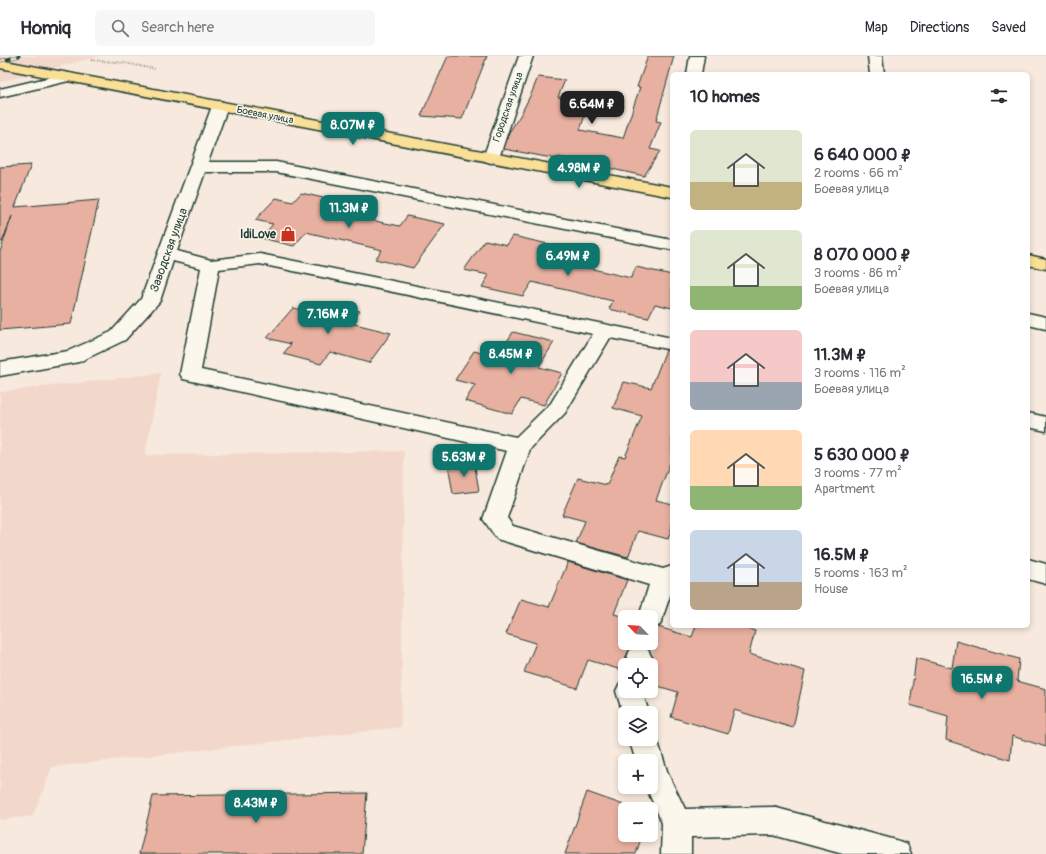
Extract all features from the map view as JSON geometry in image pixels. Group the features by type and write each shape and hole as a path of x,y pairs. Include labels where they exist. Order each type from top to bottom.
{"main road":[{"name":"Боевая улица","path":"0,64 670,192"},
{"path":"1030,260 1046,264"}],"street":[{"name":"Городская улица","path":"491,158 526,56"},
{"path":"694,72 697,56"},
{"path":"875,56 877,72"},
{"path":"0,93 68,77"},
{"name":"Заводская улица","path":"0,369 72,357 118,336 150,301 220,106"},
{"path":"199,167 276,166 670,245"},
{"path":"167,254 211,266 260,259 670,344"},
{"path":"211,266 190,374 520,446"},
{"path":"1030,319 1046,323"},
{"path":"605,330 558,408 520,446 495,519 505,533 667,578 654,610"},
{"path":"1030,420 1046,424"},
{"path":"1030,570 1046,574"},
{"path":"658,782 677,823 676,854"},
{"path":"677,823 773,821 896,854"}],"path":[{"path":"88,60 125,63 155,69"}],"shaded area":[{"path":"0,56 100,56 0,82"},
{"path":"161,373 145,455 404,451 401,727 52,767 33,816 0,820 0,392"}],"building":[{"path":"448,56 487,56 462,119 421,116"},
{"path":"648,56 674,56 656,121 661,122 650,149 660,151 644,176 558,157 557,159 504,149 510,131 521,114 538,77 565,80 558,97 590,100 580,130 623,138 640,87 637,87"},
{"path":"31,165 15,207 99,200 71,324 0,330 0,252 12,216 2,242 0,242 0,167"},
{"path":"301,193 337,201 328,211 400,226 407,216 445,224 413,268 375,259 382,250 306,232 294,246 261,238 273,224 255,220 276,198 293,202"},
{"path":"513,236 557,246 549,258 631,278 636,267 670,275 670,308 655,304 648,318 609,309 613,301 532,282 523,296 482,287 489,275 464,270 485,240 507,245"},
{"path":"321,302 360,311 351,323 391,333 369,363 330,352 321,364 283,354 291,344 267,338 293,308 312,312"},
{"path":"513,332 554,342 539,367 562,373 544,405 521,399 512,414 465,401 475,385 455,380 474,351 497,357"},
{"path":"666,350 670,351 670,463 656,500 670,504 670,533 668,539 638,531 628,557 576,543 585,521 562,515 578,478 607,485 619,456 625,457 642,416 613,408 624,382 651,388"},
{"path":"474,461 479,491 453,494 448,464"},
{"path":"568,562 627,580 614,614 618,615 618,650 629,650 625,658 618,658 618,669 588,660 577,688 524,672 536,643 506,634 521,599 549,607"},
{"path":"658,627 692,637 695,628 745,628 755,631 749,654 805,671 793,728 734,710 728,734 671,717 678,692 658,686 658,658 653,657 649,650 658,650"},
{"path":"956,641 1019,659 1017,681 1046,689 1046,747 1012,736 1010,760 946,740 948,716 910,705 916,658 952,668"},
{"path":"587,792 618,803 618,842 640,842 636,854 565,854"},
{"path":"367,793 362,854 139,854 153,796"}],"tunnel":[{"path":"639,658 641,650"}],"railway":[{"path":"0,61 19,56"}],"place":[{"name":"IdiLove","path":"288,234"}]}
